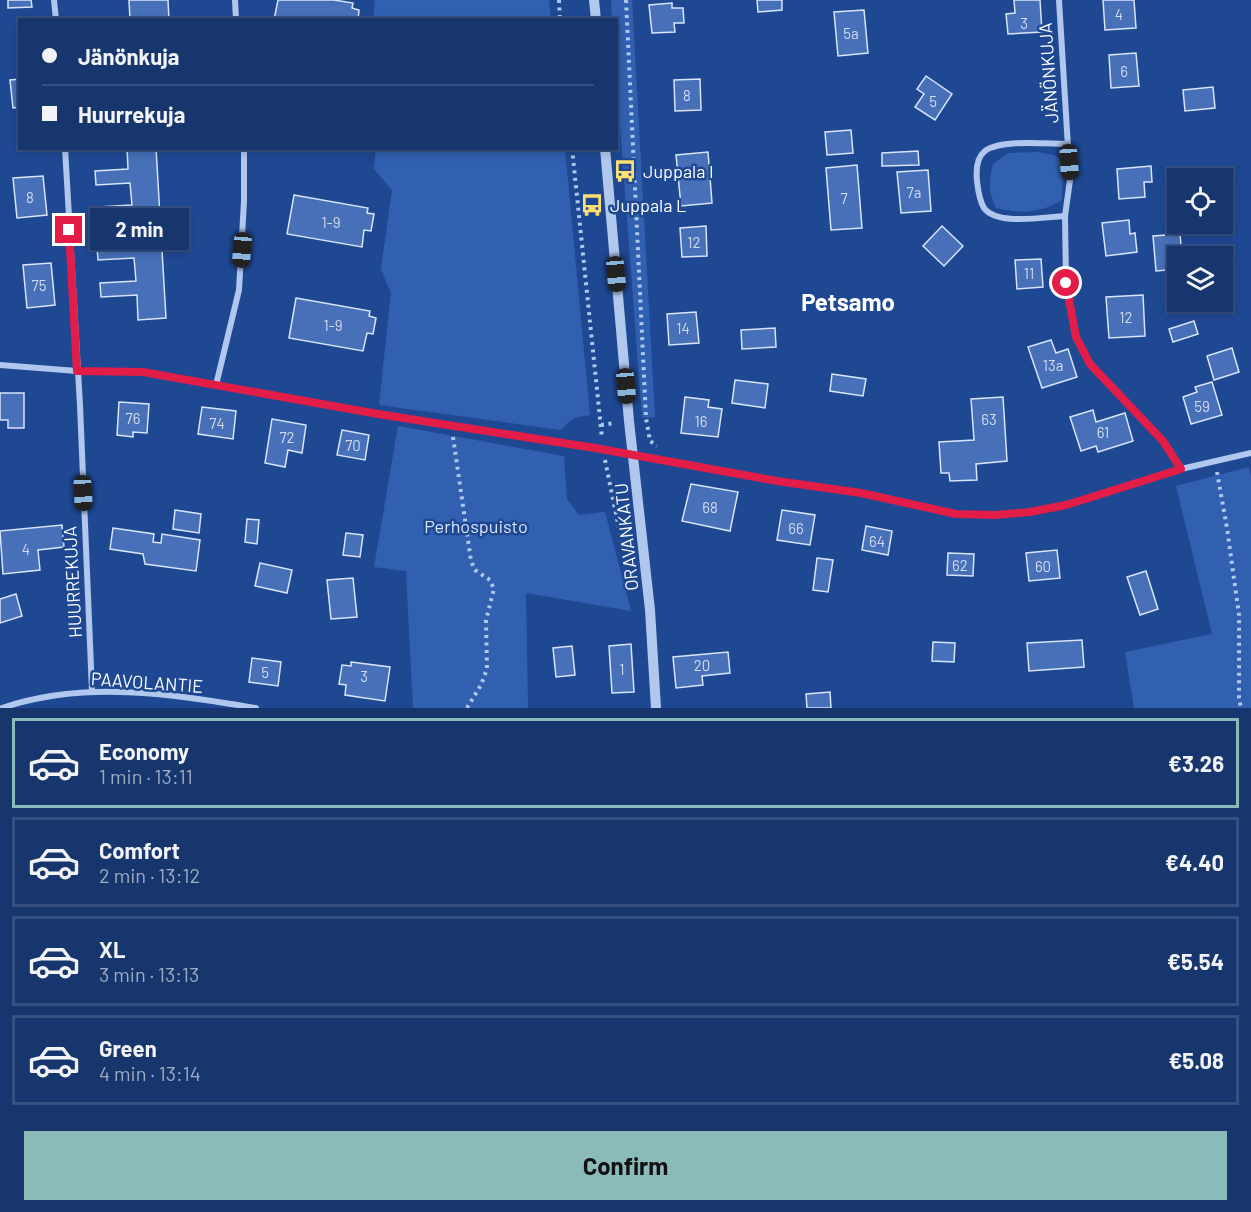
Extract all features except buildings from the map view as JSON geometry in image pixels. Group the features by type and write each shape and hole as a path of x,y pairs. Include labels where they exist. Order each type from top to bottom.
{"street":[{"path":"54,0 56,18"},
{"path":"235,0 236,18"},
{"path":"594,0 596,18"},
{"name":"JÄNÖNKUJA","path":"1059,0 1070,180 1065,216 1066,283 1076,337 1090,364 1163,441 1181,469"},
{"name":"JÄNÖNKUJA","path":"1065,216 1003,219 993,216 984,208 981,201 976,172 979,159 986,150 1006,144 1068,144"},
{"name":"HUURREKUJA","path":"64,150 92,691"},
{"path":"216,385 239,290 244,201 244,150"},
{"name":"ORAVANKATU","path":"605,150 633,456 650,610 657,708"},
{"path":"0,365 77,371 143,372 378,414 451,424 777,481 861,493 956,514 996,515 1030,512 1066,505 1181,469 1251,453"},
{"name":"PAAVOLANTIE","path":"2,708 55,694 92,691 144,693 256,708"}],"path":[{"path":"559,0 560,18"},
{"path":"626,0 646,418 650,441 660,448 662,460"},
{"path":"572,150 604,450 632,591"},
{"path":"451,424 471,561 475,570 490,580 494,589 486,620 487,669 481,685 467,708"},
{"path":"1215,462 1239,615 1241,708"}],"green space":[{"path":"375,0 549,0 551,18 373,18"},
{"path":"611,0 632,0 655,417 642,418 618,98 618,18 612,18"},
{"path":"376,150 565,150 590,415 574,418 560,430 379,405 391,293 381,269 392,190 374,169"},
{"path":"1037,152 1054,155 1063,161 1062,200 1046,208 1030,211 996,208 990,186 993,164 1008,153"},
{"name":"Perhospuisto","path":"398,426 564,456 567,499 579,515 605,512 631,611 526,593 528,708 413,708 406,571 374,567"},
{"path":"1249,467 1251,477 1251,708 1134,708 1125,652 1212,634 1176,486"}],"place":[{"name":"Juppala I","path":"625,171"},
{"name":"Juppala L","path":"592,205"}],"district":[{"name":"Petsamo","path":"848,301"}],"route":[{"path":"69,230 77,371 143,372 378,414 451,424 777,481 861,493 956,514 996,515 1030,512 1066,505 1181,469 1163,441 1090,364 1076,337 1066,283"}]}
